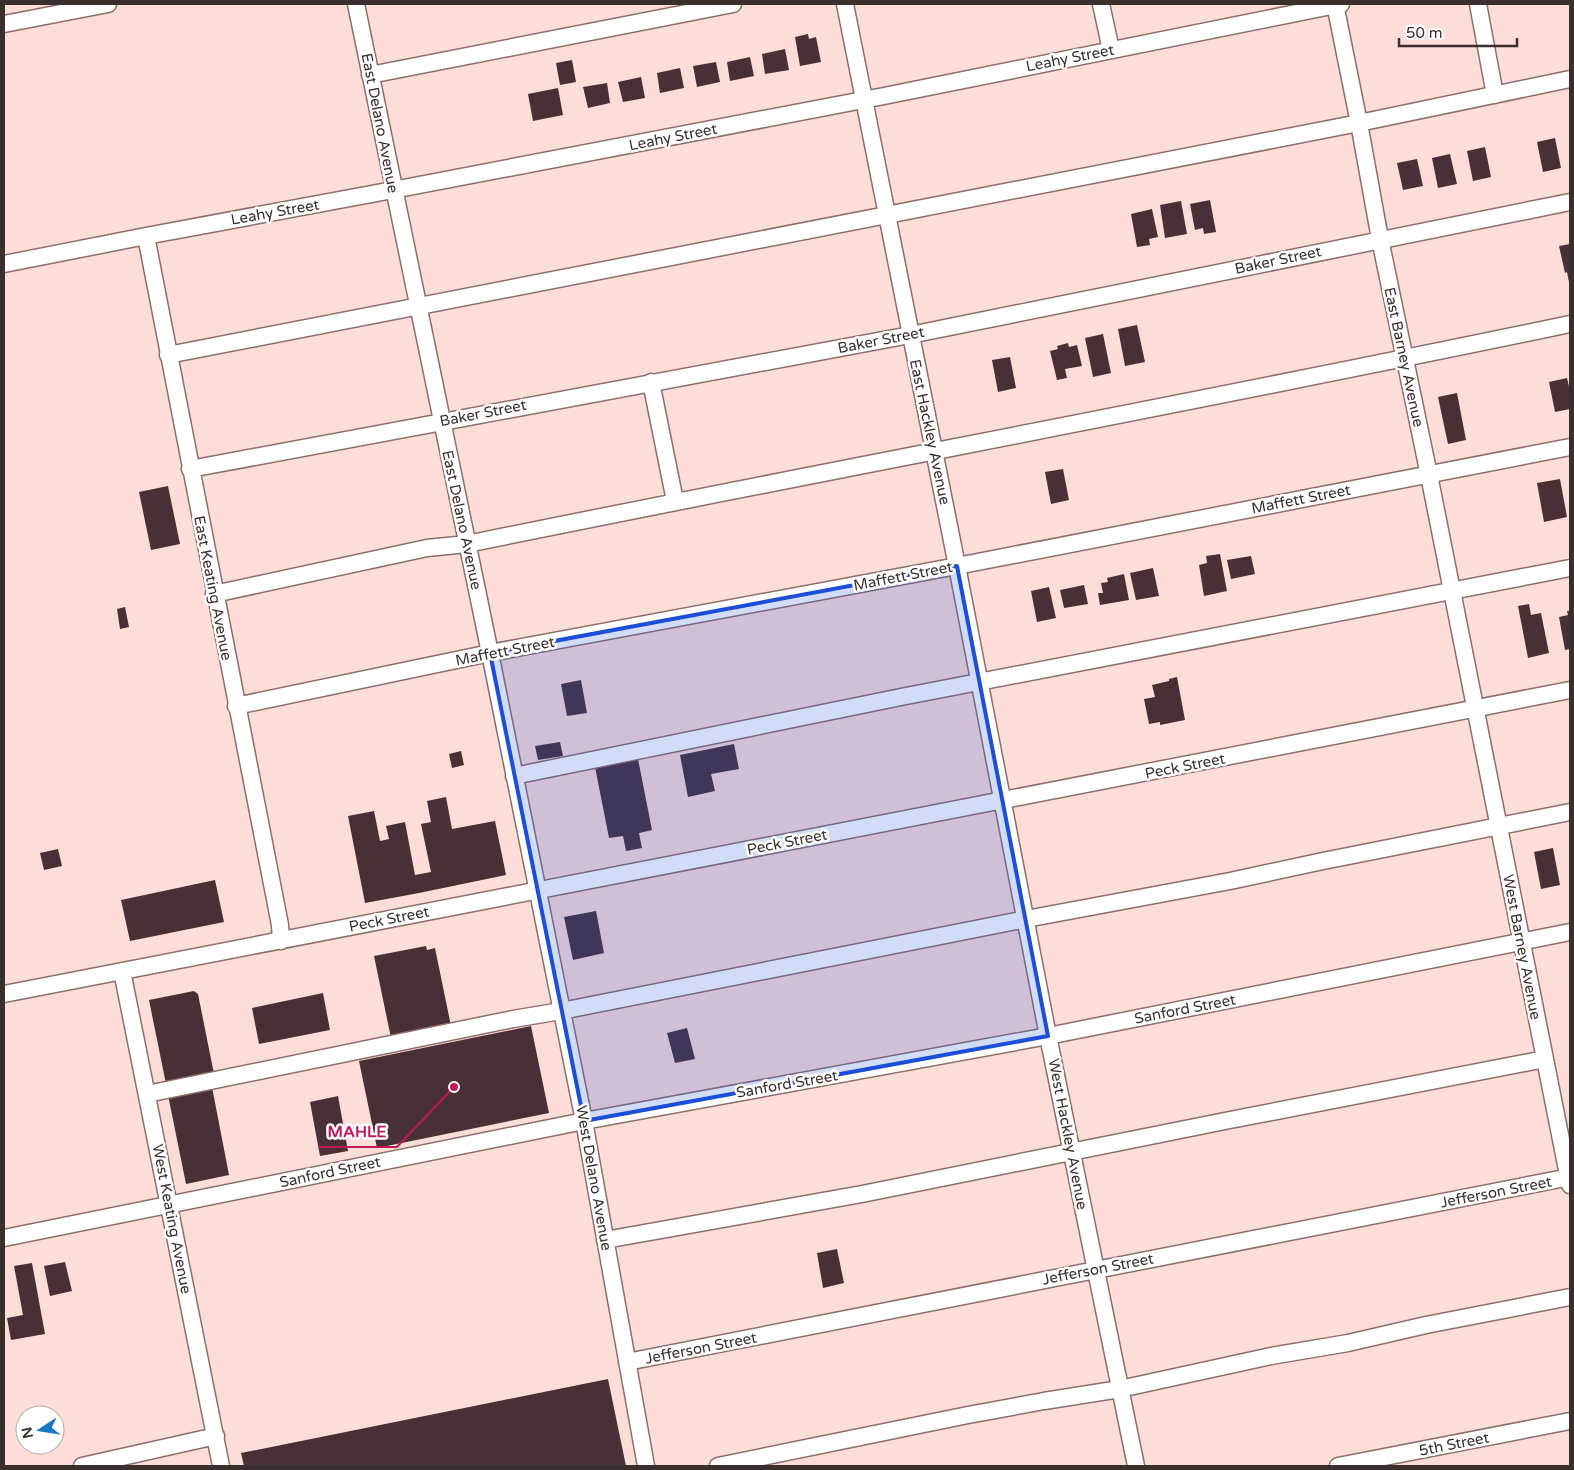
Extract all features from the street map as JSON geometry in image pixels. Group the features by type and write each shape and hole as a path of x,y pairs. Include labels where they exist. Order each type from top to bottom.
{"street":[{"path":"4,24 108,4"},
{"name":"East Delano Avenue","path":"356,4 537,890"},
{"path":"370,75 733,4"},
{"name":"East Hackley Avenue","path":"845,4 1003,801"},
{"path":"1101,4 1111,50"},
{"name":"Leahy Street","path":"4,264 863,100 1337,4"},
{"name":"East Barney Avenue","path":"1337,4 1380,239 1474,709"},
{"path":"1478,4 1495,95"},
{"path":"168,356 1359,123 1570,79"},
{"name":"Baker Street","path":"190,468 910,335 1570,202"},
{"name":"East Keating Avenue","path":"146,236 282,940"},
{"path":"214,594 427,548 467,544 1570,324"},
{"path":"651,382 675,501"},
{"name":"Maffett Street","path":"236,706 490,653 957,566 1570,447"},
{"path":"514,776 980,682 1570,568"},
{"name":"Peck Street","path":"4,994 1570,690"},
{"name":"West Barney Avenue","path":"1474,709 1570,1180"},
{"name":"West Hackley Avenue","path":"1003,801 1048,1036 1136,1466"},
{"path":"147,1094 513,1019 1230,881 1570,812"},
{"name":"West Delano Avenue","path":"537,890 584,1121 646,1466"},
{"name":"Sanford Street","path":"4,1238 584,1121 1048,1036 1570,932"},
{"name":"West Keating Avenue","path":"122,971 221,1466"},
{"path":"605,1240 862,1194 1545,1059"},
{"name":"Jefferson Street","path":"627,1362 1570,1180"},
{"path":"718,1466 1044,1400 1120,1389 1271,1356 1348,1343 1426,1325 1570,1297"},
{"name":"5th Street","path":"1338,1466 1570,1421"},
{"path":"82,1466 216,1436"}],"highlighted area":[{"path":"957,566 1048,1036 584,1121 490,653"}],"building":[{"path":"808,34 809,39 816,37 821,62 800,66 795,37"},
{"path":"785,49 789,70 765,74 762,54"},
{"path":"750,57 754,76 730,81 727,62"},
{"path":"572,60 576,82 560,85 556,63"},
{"path":"716,62 720,82 697,87 693,66"},
{"path":"680,68 684,88 660,93 657,73"},
{"path":"641,77 645,98 623,102 618,82"},
{"path":"607,83 610,103 588,108 583,87"},
{"path":"558,88 563,115 533,121 528,94"},
{"path":"1555,138 1561,168 1543,172 1537,142"},
{"path":"1485,147 1491,177 1473,181 1467,151"},
{"path":"1450,154 1457,184 1438,188 1432,158"},
{"path":"1417,159 1423,186 1403,190 1397,163"},
{"path":"1210,200 1216,232 1204,234 1203,228 1195,230 1190,204"},
{"path":"1181,201 1187,234 1165,238 1160,205"},
{"path":"1152,209 1158,237 1149,239 1150,245 1137,247 1131,214"},
{"path":"1570,244 1570,282 1569,282 1559,246"},
{"path":"1137,325 1145,362 1125,366 1118,329"},
{"path":"1103,334 1111,373 1093,377 1085,338"},
{"path":"1068,343 1069,347 1077,345 1082,366 1065,369 1067,378 1057,380 1050,351 1058,349 1057,346"},
{"path":"1010,357 1016,388 998,392 992,360"},
{"path":"1567,378 1570,391 1570,409 1555,412 1549,382"},
{"path":"1457,393 1466,440 1448,444 1438,397"},
{"path":"1063,469 1069,500 1051,504 1045,472"},
{"path":"1560,479 1567,517 1544,522 1537,483"},
{"path":"168,486 180,544 151,550 139,492"},
{"path":"1220,554 1227,591 1204,596 1199,565 1207,563 1206,556"},
{"path":"1251,556 1255,574 1231,579 1227,560"},
{"path":"1153,568 1159,596 1136,600 1130,573"},
{"path":"1124,574 1129,600 1100,605 1098,593 1103,593 1101,583 1108,582 1107,578"},
{"path":"1084,585 1088,604 1064,608 1060,590"},
{"path":"1049,587 1056,618 1037,622 1031,591"},
{"path":"1529,604 1531,615 1541,613 1549,653 1528,658 1518,606"},
{"path":"125,607 129,627 120,629 117,609"},
{"path":"1567,611 1570,611 1570,649 1565,650 1559,617 1568,615"},
{"path":"1177,677 1185,720 1160,725 1160,722 1149,724 1144,699 1155,697 1152,685"},
{"path":"581,680 587,713 567,716 561,684"},
{"path":"560,742 563,756 538,760 535,746"},
{"path":"734,744 739,769 711,774 715,791 688,797 680,755"},
{"path":"461,751 464,765 452,768 449,754"},
{"path":"638,759 652,830 639,833 642,848 626,851 623,836 609,838 595,767"},
{"path":"446,797 452,829 495,821 506,875 365,903 348,816 374,811 380,841 389,839 386,826 405,822 415,875 431,872 421,824 431,822 427,801"},
{"path":"1553,848 1560,885 1541,889 1534,852"},
{"path":"58,849 62,866 44,870 40,853"},
{"path":"215,880 224,922 130,941 121,900"},
{"path":"596,911 604,953 573,960 564,917"},
{"path":"426,946 427,950 435,948 451,1026 391,1038 374,956"},
{"path":"194,991 198,994 214,1074 166,1084 149,1000"},
{"path":"323,993 330,1030 259,1044 252,1008"},
{"path":"531,1026 549,1113 377,1148 359,1061"},
{"path":"687,1028 695,1059 675,1063 667,1033"},
{"path":"212,1087 229,1175 186,1184 168,1095"},
{"path":"338,1096 348,1151 320,1156 310,1102"},
{"path":"837,1249 844,1283 823,1288 817,1253"},
{"path":"65,1262 72,1291 50,1296 44,1266"},
{"path":"32,1263 45,1334 11,1340 7,1318 23,1315 14,1266"},
{"path":"608,1379 626,1466 244,1466 241,1453"}],"place":[{"name":"MAHLE","path":"454,1087"}]}
